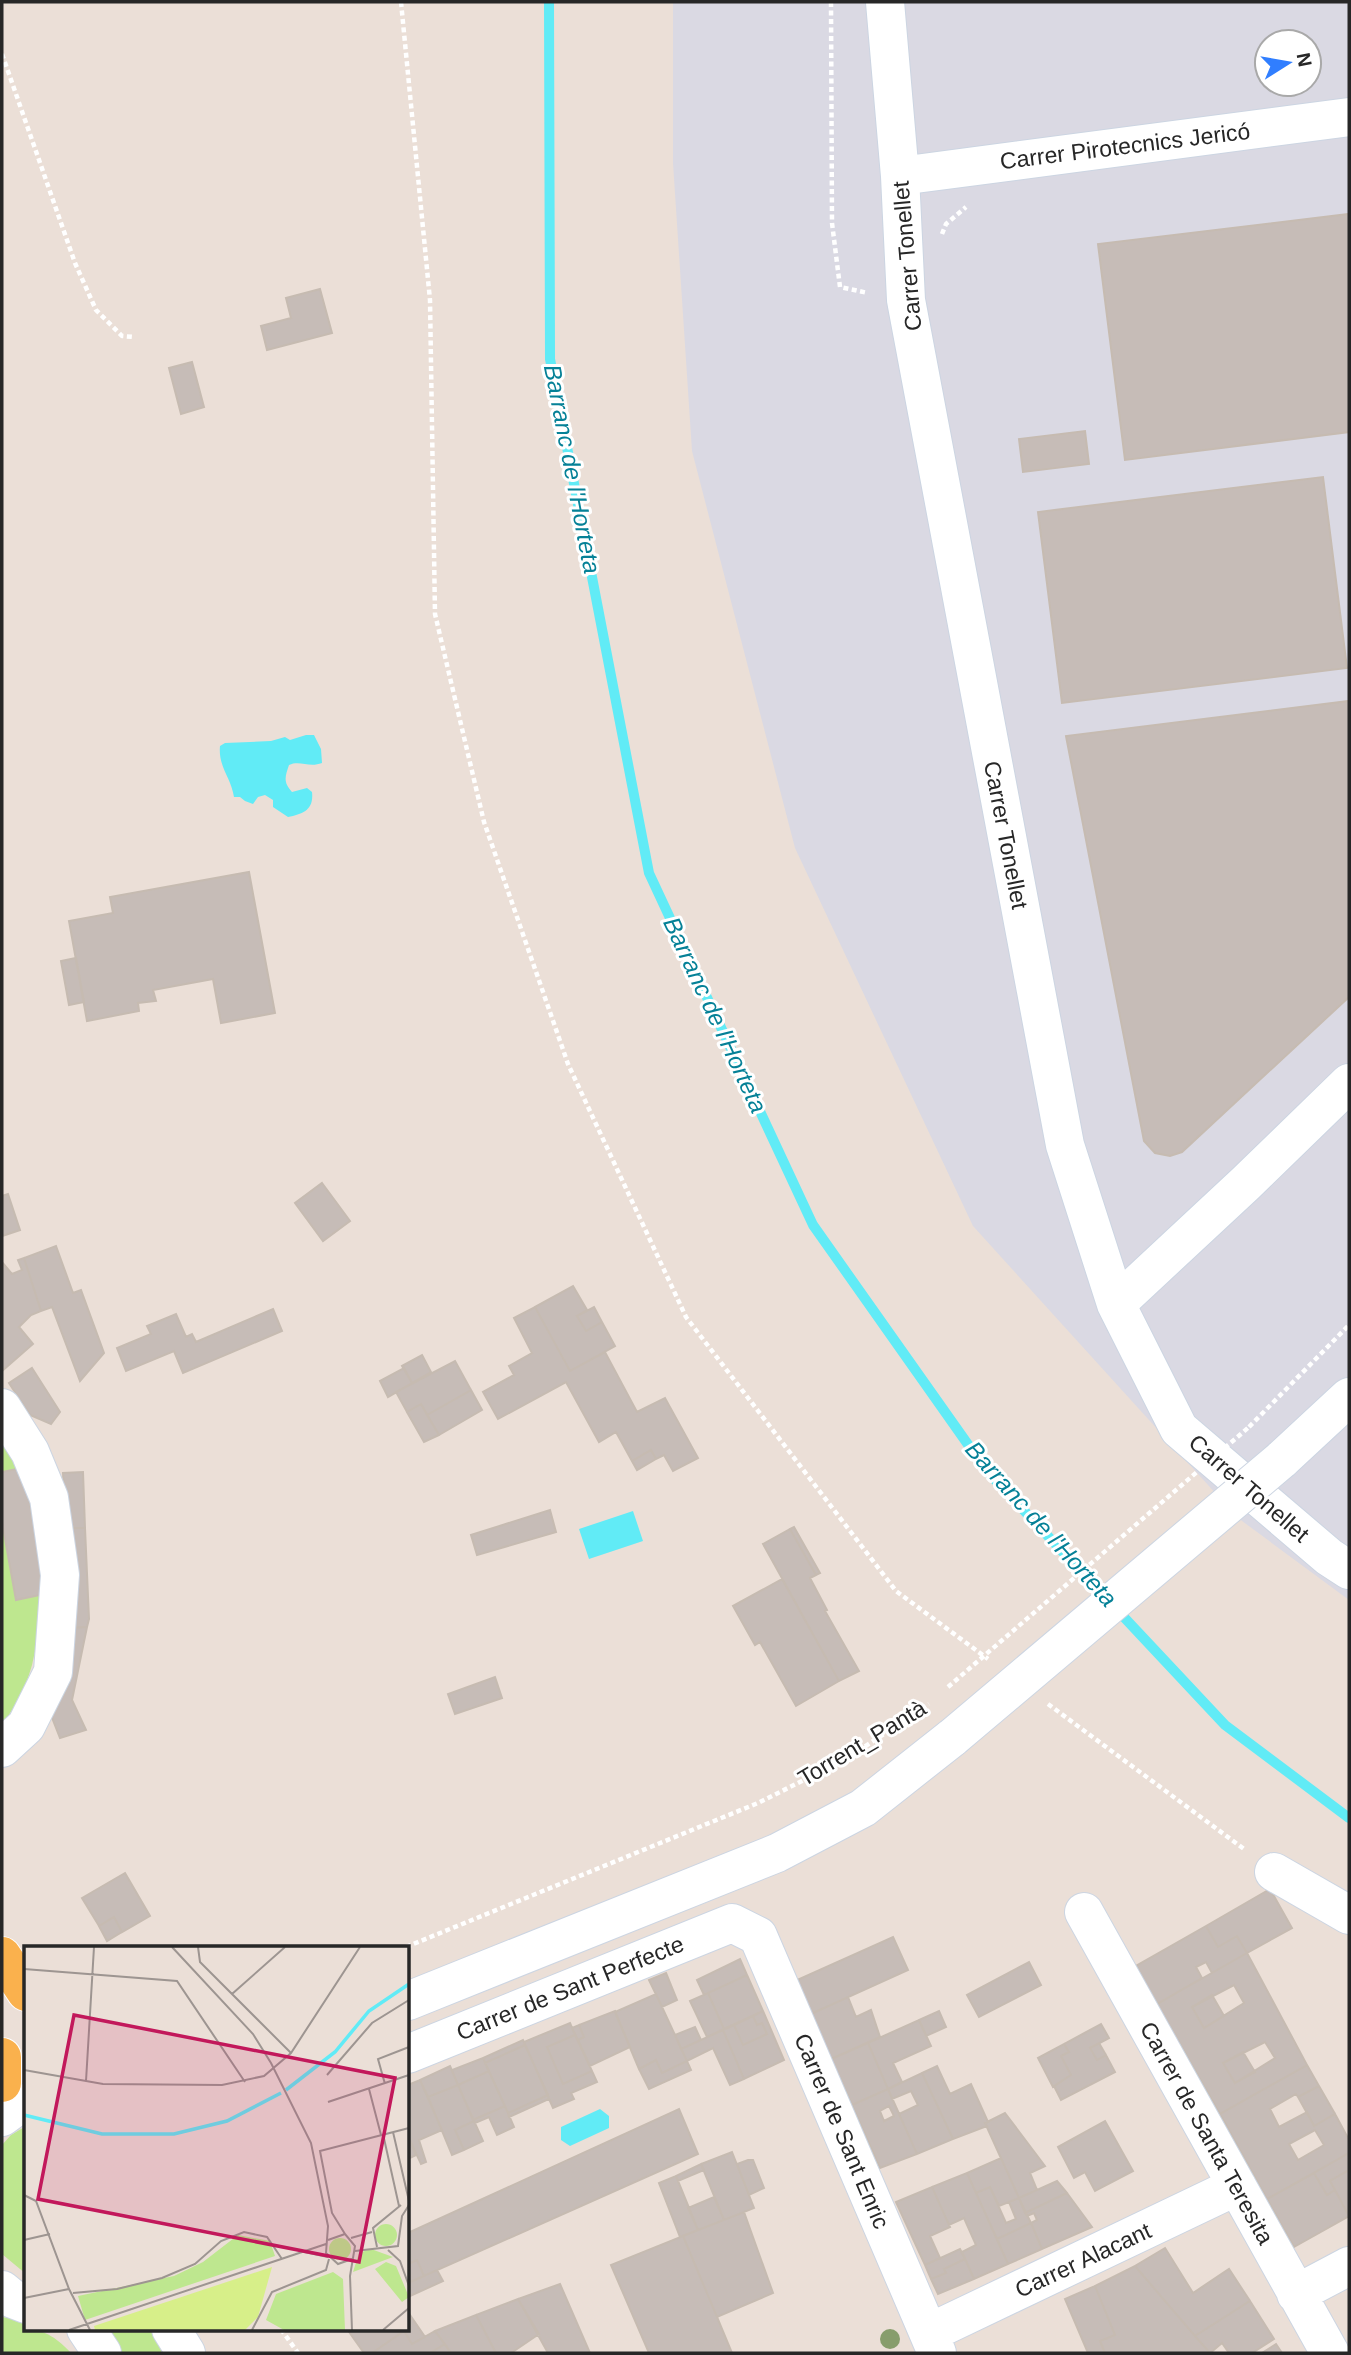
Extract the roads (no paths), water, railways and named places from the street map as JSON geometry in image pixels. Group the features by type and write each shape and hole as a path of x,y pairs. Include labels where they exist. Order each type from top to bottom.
{"main road":[{"path":"2,1956 24,1989"},
{"path":"2,2057 2,2083"}],"street":[{"name":"Carrer Tonellet","path":"885,2 900,176 906,300 1065,1146 1116,1304 1180,1429 1329,1557 1349,1570"},
{"name":"Carrer Pirotecnics Jericó","path":"900,176 1349,117"},
{"path":"1116,1304 1349,1083"},
{"path":"410,2000 777,1853 863,1808 953,1737 1281,1460 1349,1397"},
{"path":"2,1408 30,1452 49,1498 60,1575 53,1672 26,1727 2,1748"},
{"path":"1274,1872 1349,1915"},
{"name":"Carrer de Santa Teresita","path":"1084,1912 1330,2353"},
{"name":"Carrer de Sant Perfecte","path":"410,2053 732,1923"},
{"name":"Carrer de Sant Enric","path":"732,1923 758,1936 930,2347"},
{"path":"2,2117 24,2104"},
{"name":"Carrer Alacant","path":"930,2347 1237,2186"},
{"path":"1296,2294 1349,2266"},
{"path":"87,2330 102,2353"},
{"path":"172,2330 186,2353"}],"water":[{"path":"314,735 321,749 322,763 289,765 286,779 292,792 307,788 312,792 311,803 306,810 288,817 273,807 273,800 265,795 258,797 253,804 234,797 221,760 220,746 225,743 271,741 285,737 290,740"},
{"path":"633,1511 643,1541 589,1559 579,1529"},
{"path":"600,2109 609,2116 609,2128 570,2146 561,2140 561,2127"}],"waterway":[{"name":"Barranc de l'Horteta","path":"549,2 550,359 649,873 813,1225 986,1470 1225,1725 1349,1818"}]}
